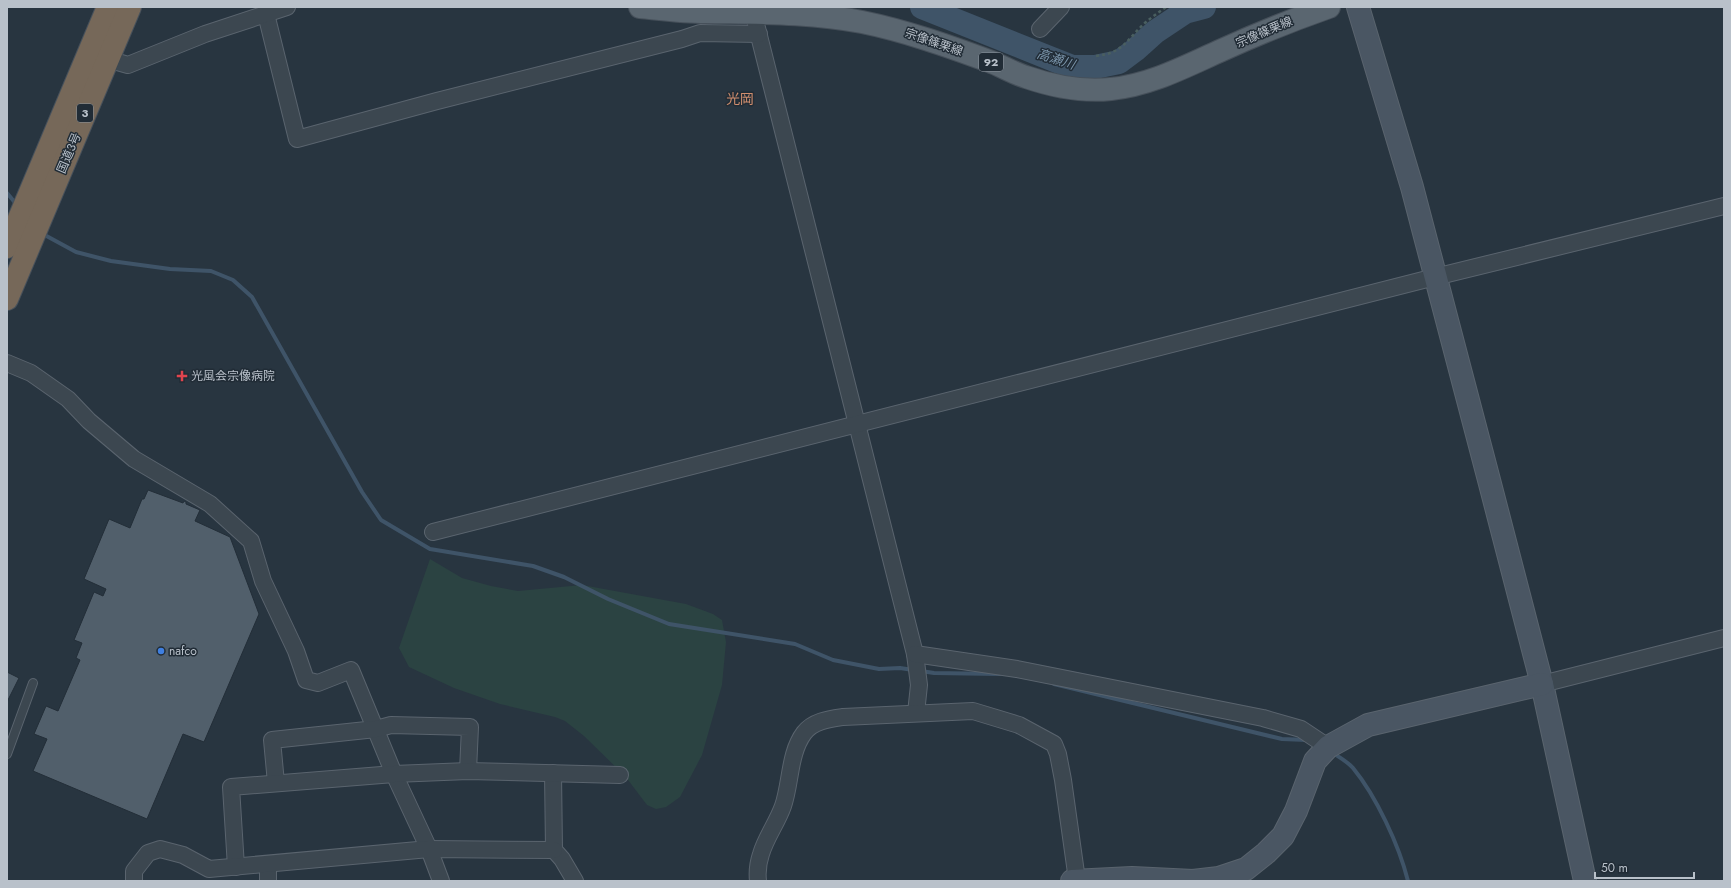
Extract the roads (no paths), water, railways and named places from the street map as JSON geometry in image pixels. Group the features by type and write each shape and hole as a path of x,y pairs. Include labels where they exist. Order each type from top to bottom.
{"highway":[{"name":"国道3号","path":"7,247 108,7"},
{"name":"国道3号","path":"7,299 130,7"}],"main road":[{"name":"宗像篠栗線","path":"640,7 703,12 862,14 899,30 994,63 1025,77 1049,84 1073,88 1110,89 1136,84 1167,75 1282,23 1329,7"}],"street":[{"path":"107,59 128,65 205,34 288,7"},
{"path":"1040,29 1060,7"},
{"path":"1358,7 1412,187 1542,684 1585,881"},
{"path":"753,12 915,654 920,685 916,713"},
{"path":"266,14 297,139 429,103 682,40 700,33 759,34"},
{"path":"433,532 1436,277 1724,206"},
{"path":"7,363 31,373 68,399 89,421 134,459 210,504 251,541 263,581 296,651 306,680 318,683 351,670 394,774 429,850 441,881"},
{"path":"758,881 757,871 761,853 783,806 796,750 804,733 814,724 826,720 843,717 973,711 1020,725 1054,744 1058,754 1063,780 1075,881 1133,879 1193,880 1219,878 1246,869 1266,853 1283,836 1322,754 1368,725 1542,684 1724,638"},
{"path":"915,654 1017,669 1263,718 1301,729 1322,754"},
{"path":"276,782 272,740 376,729 391,724 470,727 468,771"},
{"path":"236,867 231,787 276,782 394,774 468,771 620,775"},
{"path":"553,773 554,850 562,859 575,881"},
{"path":"134,881 134,871 148,853 160,849 183,855 209,869 429,850 554,850"},
{"path":"268,864 268,881"}],"lane":[{"path":"7,754 33,683"}],"waterway":[{"name":"高瀬川","path":"922,7 1072,67 1095,67 1119,62 1155,32 1185,12 1204,7"},
{"path":"7,193 17,205"},
{"path":"41,233 76,252 111,261 170,269 211,271 233,280 252,297 362,492 381,520 430,549 533,566 564,577 608,599 669,624 795,644 833,660 879,669 900,668 913,670"},
{"path":"921,671 934,673 1000,674"},
{"path":"1054,684 1282,739 1307,740"},
{"path":"1333,753 1351,766 1362,779 1370,792 1393,837 1408,881"}],"place":[{"name":"光風会宗像病院","path":"182,376"},
{"name":"nafco","path":"161,651"}],"district":[{"name":"光岡","path":"740,99"}]}
